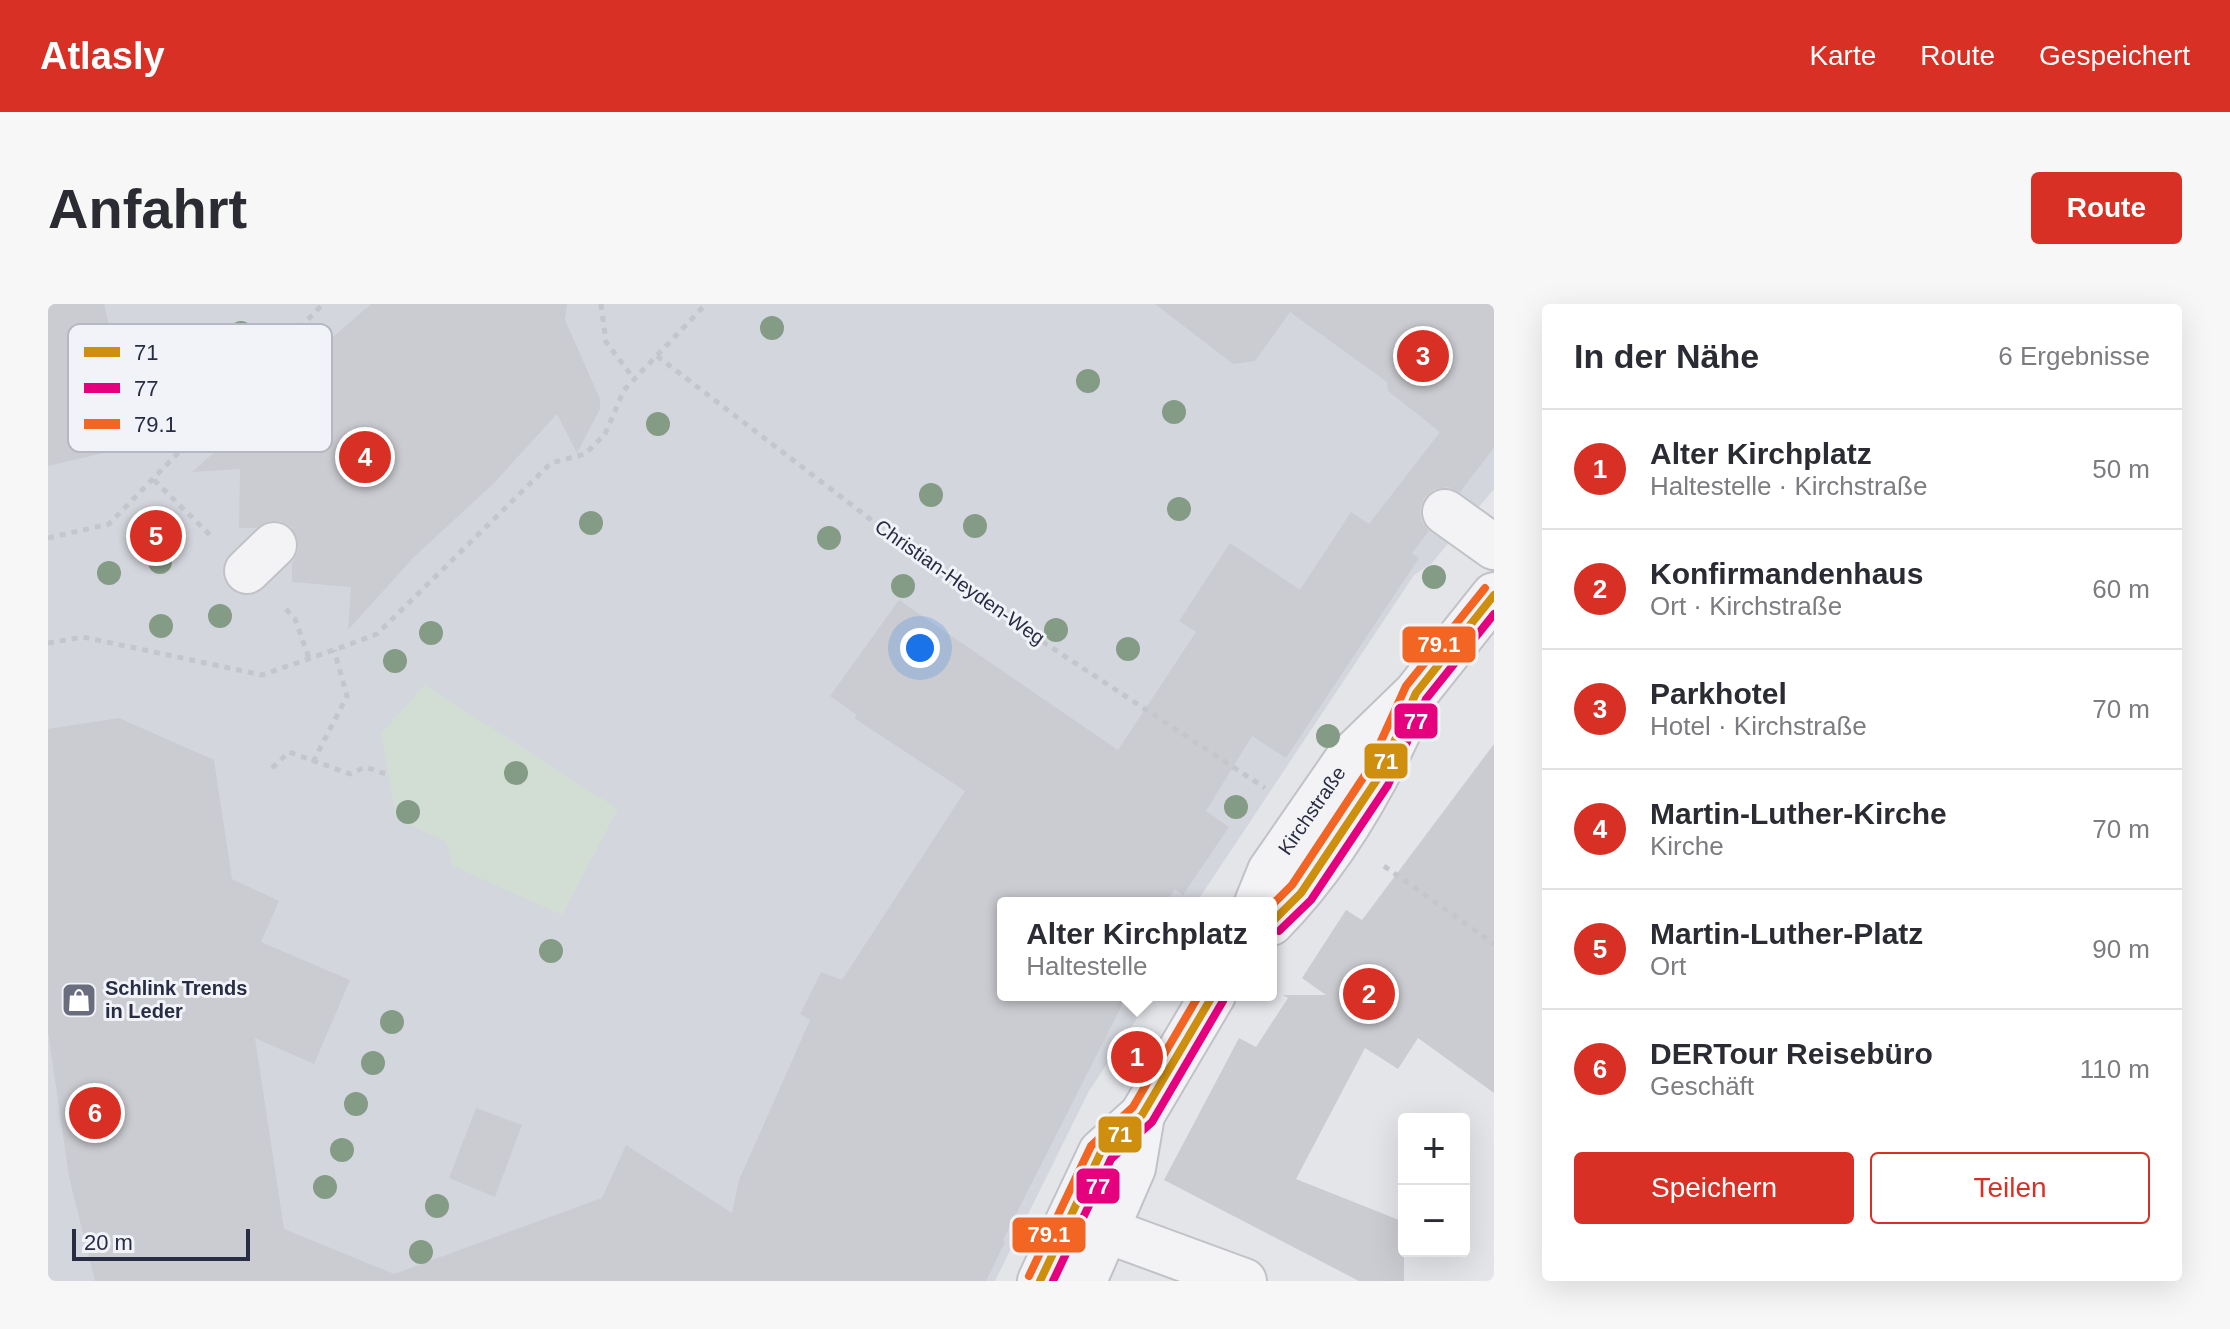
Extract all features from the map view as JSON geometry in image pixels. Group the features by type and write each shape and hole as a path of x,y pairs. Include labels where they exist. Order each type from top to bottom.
{"street":[{"path":"1445,512 1494,547"},
{"name":"Kirchstraße","path":"1259,897 1270,871 1346,761 1416,693 1487,616"},
{"name":"Kirchstraße","path":"1277,917 1301,893 1378,778 1416,693"},
{"path":"1040,1281 1101,1152 1142,1115 1209,1001"},
{"path":"1084,1281 1133,1168 1142,1115"},
{"path":"1105,1230 1244,1281"}],"path":[{"path":"304,324 323,304"},
{"path":"601,304 606,342 634,379"},
{"path":"48,643 83,637 262,675 377,634 551,463 585,454 605,434 624,390 706,304"},
{"name":"Christian-Heyden-Weg","path":"657,356 955,584 1273,794"},
{"path":"48,538 109,524 179,452"},
{"path":"313,762 347,696 334,650"},
{"path":"272,768 289,752 350,774 365,767 389,775"},
{"path":"1381,863 1494,944"}],"shaded area":[{"path":"48,304 1494,304 1494,489 1431,564 1414,575 1200,897 997,897 997,1001 1144,1001 1140,1014 1089,1091 995,1281 48,1281"},
{"path":"425,685 618,809 562,915 453,866 446,842 396,818 381,733"}],"building":[{"path":"48,304 104,304 109,324 68,324 68,452 104,453 48,466"},
{"path":"371,304 567,304 565,320 600,399 600,409 577,453 557,414 493,484 413,558 348,630 351,587 292,582 292,563 298,551 298,540 291,527 280,521 269,521 256,528 239,528 240,469 192,472 214,452 332,452 332,338"},
{"path":"1155,304 1494,304 1494,448 1460,492 1448,487 1435,489 1424,498 1420,510 1422,522 1429,531 1412,553 1419,558 1286,758 1252,736 1206,811 1229,827 1183,895 1175,889 1169,897 997,897 997,1001 1124,1001 1003,1240 1005,1242 986,1281 95,1281 69,1177 48,1032 48,729 119,718 214,760 232,879 279,901 261,942 350,980 314,1064 255,1038 284,1229 394,1274 602,1198 626,1145 732,1213 739,1180 810,1020 800,1014 821,972 842,980 965,791 854,718 857,715 830,696 899,600 1118,750 1196,632 1179,621 1230,543 1300,590 1351,512 1369,524 1440,432 1388,391 1387,382 1290,312 1255,361 1233,364"},
{"path":"1494,744 1494,1093 1418,1038 1398,1069 1365,1048 1296,1179 1398,1220 1398,1257 1404,1257 1404,1281 1359,1281 1164,1180 1239,1038 1256,1047 1288,998 1283,995 1326,995 1302,978 1346,910 1362,920"},
{"path":"476,1108 522,1125 495,1197 449,1178"}],"transit line":[{"name":"79.1","path":"1277,900 1292,885 1367,772 1406,686 1485,588"},
{"name":"71","path":"1277,917 1301,893 1378,778 1416,693 1494,595"},
{"name":"77","path":"1279,931 1311,900 1388,785 1426,699 1494,614"},
{"name":"79.1","path":"1029,1276 1091,1146 1133,1107 1195,1001"},
{"name":"71","path":"1040,1281 1101,1152 1142,1115 1209,1001"},
{"name":"77","path":"1053,1281 1111,1159 1152,1122 1223,1001"}],"place":[{"name":"Parkhotel","path":"1423,356"},
{"name":"Martin-Luther-Kirche","path":"365,457"},
{"name":"Martin-Luther-Platz","path":"156,536"},
{"name":"Konfirmandenhaus","path":"1369,994"},
{"name":"Schlink Trends in Leder","path":"79,1000"},
{"name":"Alter Kirchplatz","path":"1137,1057"},
{"name":"DERTour Reisebüro","path":"95,1113"}]}
